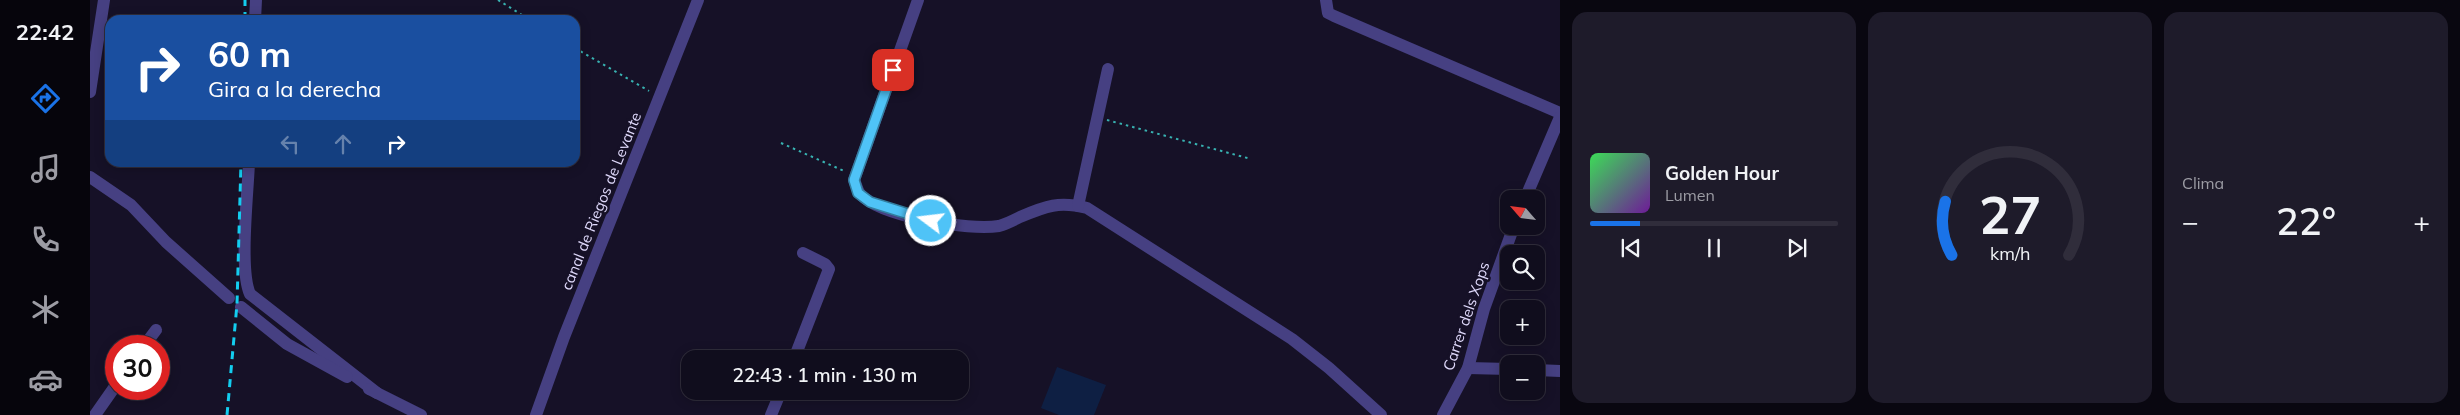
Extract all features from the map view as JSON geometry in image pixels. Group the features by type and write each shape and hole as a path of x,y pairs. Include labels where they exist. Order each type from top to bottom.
{"street":[{"path":"90,92 104,0"},
{"path":"255,15 256,0"},
{"name":"canal de Riegos de Levante","path":"536,415 568,328 698,0"},
{"path":"918,0 854,180 858,193 870,202 900,213 947,225 1000,226 1040,208 1067,203 1087,208 1292,339 1329,368 1381,415"},
{"path":"1326,0 1328,13 1334,16 1560,113"},
{"path":"1078,206 1108,69"},
{"path":"1529,190 1560,117"},
{"path":"249,167 245,255 246,278 250,294 377,393"},
{"path":"90,177 131,205 166,242 229,298"},
{"name":"Carrer dels Xops","path":"1443,415 1468,368 1484,309 1511,235"},
{"path":"798,350 829,269 826,264 803,253"},
{"path":"241,307 287,344 421,415"},
{"path":"152,335 156,330"},
{"path":"1468,368 1500,369"},
{"path":"1545,370 1560,371"},
{"path":"95,415 106,400"},
{"path":"771,415 777,400"}],"path":[{"path":"498,0 522,15"},
{"path":"580,51 636,85 660,96"},
{"path":"1098,118 1251,159"},
{"path":"781,143 856,176"}],"water":[{"path":"1057,367 1106,385 1094,415 1059,415 1041,408"}],"railway":[{"path":"245,0 245,15"},
{"path":"227,415 237,304 241,167"}],"route":[{"path":"893,70 854,180 858,193 870,202 900,213 931,221"}]}
